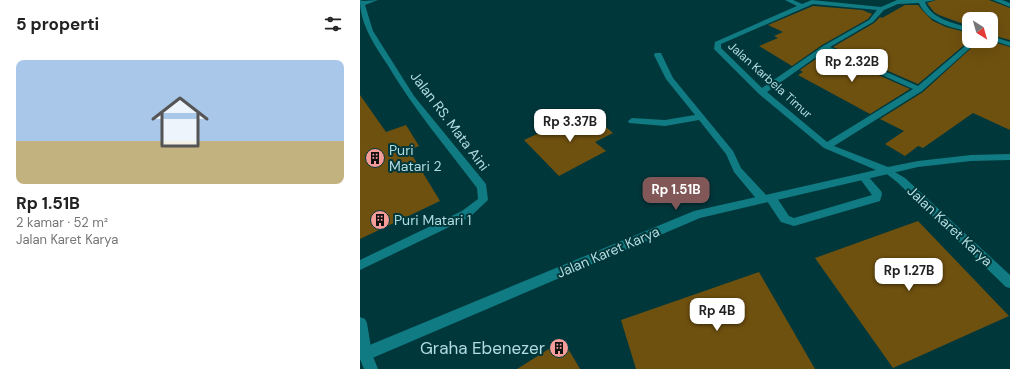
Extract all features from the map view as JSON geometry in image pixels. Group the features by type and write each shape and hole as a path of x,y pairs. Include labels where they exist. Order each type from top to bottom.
{"street":[{"path":"360,3 375,0"},
{"path":"788,0 802,6"},
{"name":"Jalan Karbela Timur","path":"888,171 827,146 762,92 718,49 717,43 812,2 882,9 897,2 921,2 932,0"},
{"path":"996,0 1010,5"},
{"path":"921,2 922,7 929,15 962,27"},
{"name":"Jalan RS. Mata Aini","path":"360,3 370,31 411,97 482,187 483,200 466,214 360,265"},
{"path":"762,92 825,47 871,22 882,9"},
{"path":"998,40 1010,44"},
{"path":"825,47 919,89"},
{"path":"827,146 919,89 967,48"},
{"path":"658,55 670,80 702,117 730,153 737,170 785,219 794,222 876,198 877,194 863,176"},
{"path":"632,121 665,123 702,117"},
{"name":"Jalan Karet Karya","path":"363,355 698,214 888,171 944,161 971,158 1010,157"},
{"name":"Jalan Karet Karya","path":"888,171 901,180 1010,283"},
{"path":"360,323 363,355 371,369"}],"building":[{"path":"936,0 989,0 1010,8 1010,40 998,37 998,12 962,12 962,23 939,15 934,12 927,3"},
{"path":"905,5 918,5 933,21 946,27 962,31 962,47 918,84 833,47 874,23 880,17 882,18"},
{"path":"813,6 862,10 872,14 868,19 822,45 792,66 759,46 778,38 774,36 783,32 768,25"},
{"path":"998,43 1010,47 1010,130 973,113 923,148 918,146 905,156 885,144 904,131 880,119 923,92 971,48 998,48"},
{"path":"826,52 910,89 870,114 798,75 803,72 800,70"},
{"path":"360,95 386,132 406,125 419,146 409,150 440,201 360,239"},
{"path":"587,111 613,133 595,142 606,151 559,176 524,140"},
{"path":"918,221 1009,316 893,368 815,258"},
{"path":"759,272 815,369 636,369 621,320"},
{"name":"Graha Ebenezer","path":"563,340 580,369 517,369"}],"place":[{"name":"Puri Matari 2","path":"375,158"},
{"name":"Puri Matari 1","path":"380,220"},
{"name":"Graha Ebenezer","path":"559,348"}]}
